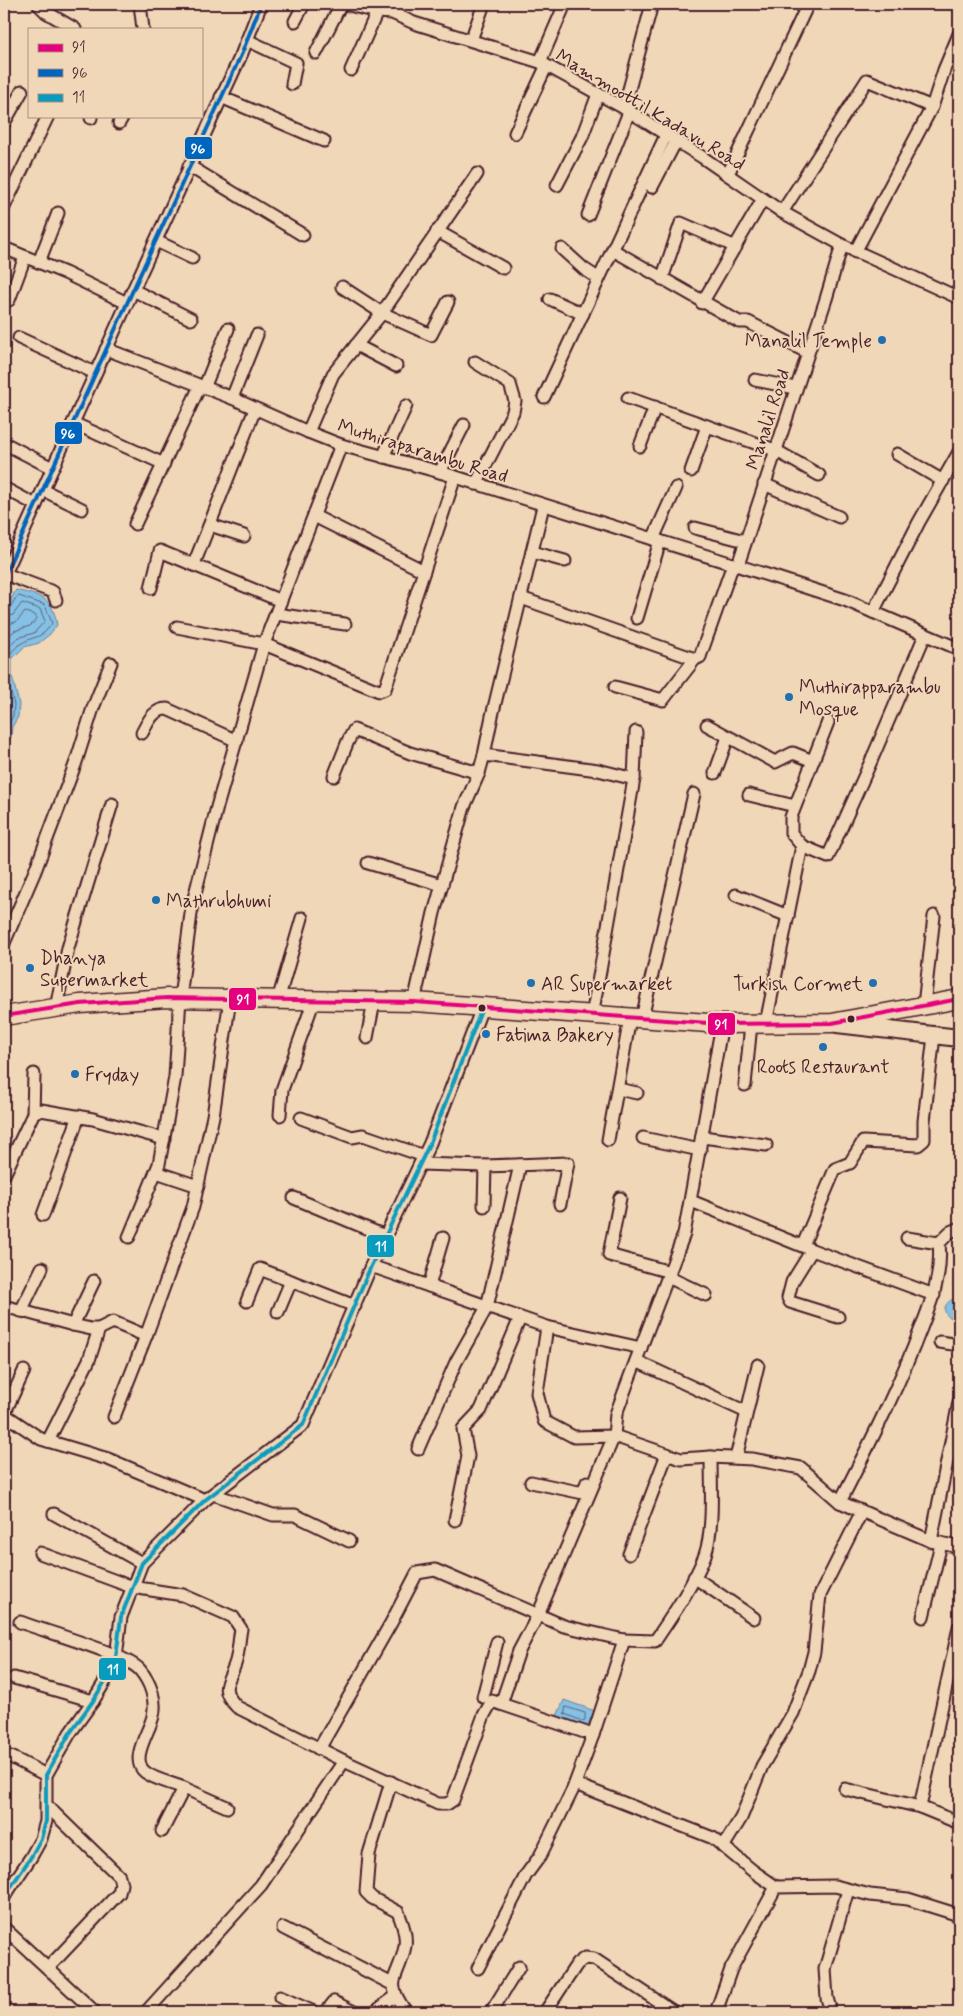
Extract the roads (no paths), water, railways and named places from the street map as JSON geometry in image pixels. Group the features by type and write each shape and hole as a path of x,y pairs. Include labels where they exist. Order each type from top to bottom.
{"main road":[{"path":"4,1016 80,1004 180,998 414,1002 722,1024 832,1023 959,1038"},
{"path":"832,1023 924,1004 959,999"}],"street":[{"path":"38,4 46,12 73,28"},
{"path":"140,4 143,28"},
{"path":"56,600 53,592 4,575 189,166 206,118 222,97 262,4"},
{"path":"295,21 304,4"},
{"path":"316,53 340,4"},
{"path":"472,40 484,4"},
{"path":"515,133 565,4"},
{"path":"588,215 627,110 652,4"},
{"path":"728,174 808,4"},
{"name":"Mammoottil Kadavu Road","path":"350,5 377,12 394,8 414,23 543,64 627,110 728,174 840,250 855,252 959,298"},
{"path":"351,70 377,12"},
{"path":"855,252 932,107 944,70 959,34"},
{"path":"247,40 296,63 292,84"},
{"path":"782,212 867,80 932,107"},
{"path":"4,123 22,91"},
{"path":"556,185 582,137 598,94"},
{"path":"222,97 324,141"},
{"path":"4,207 47,118"},
{"path":"652,187 671,138"},
{"path":"544,396 598,278 671,138"},
{"path":"189,166 303,235"},
{"path":"308,432 333,374 382,313 477,174"},
{"path":"702,303 763,199"},
{"path":"39,262 58,213"},
{"path":"662,279 681,223 736,247"},
{"path":"437,231 503,268"},
{"path":"156,240 192,258"},
{"path":"4,248 65,273 127,303"},
{"path":"562,249 584,269 598,278"},
{"path":"612,250 702,303 739,322 748,322 807,352"},
{"name":"Manalil Road","path":"615,687 663,700 695,659 700,656 735,564 746,541 840,250"},
{"path":"9,300 24,257"},
{"path":"342,287 382,313 431,335 448,302"},
{"path":"132,290 191,319"},
{"path":"550,298 583,314"},
{"path":"135,524 228,329"},
{"path":"232,398 257,335"},
{"path":"19,338 95,373"},
{"path":"356,345 396,366"},
{"name":"Muthiraparambu Road","path":"106,349 232,398 341,445 440,472 543,506 567,511 845,600 959,649"},
{"path":"475,362 510,384 515,401 513,412 476,484"},
{"path":"755,380 796,388"},
{"path":"628,398 775,450 819,475"},
{"path":"383,457 406,406"},
{"path":"640,446 655,408"},
{"path":"194,564 255,409"},
{"path":"73,423 164,464"},
{"path":"440,472 464,425"},
{"path":"691,471 707,426"},
{"path":"6,444 52,468"},
{"path":"129,1237 156,1172 164,1139 175,1077 180,998 192,906 217,807 238,741 264,644 341,445"},
{"path":"873,612 919,522 959,452"},
{"path":"897,454 943,481"},
{"path":"177,626 264,644 379,691 385,689 455,477"},
{"path":"764,484 839,517"},
{"path":"4,488 36,505"},
{"path":"637,618 656,540 676,488"},
{"path":"43,490 82,509"},
{"path":"414,1002 434,913 464,807 479,773 484,755 543,506"},
{"path":"314,516 424,571"},
{"path":"210,525 244,536"},
{"path":"695,528 746,541"},
{"path":"150,588 160,551 281,601"},
{"path":"532,552 565,561"},
{"path":"521,598 695,659"},
{"path":"276,614 345,624"},
{"path":"828,722 791,817 791,833 802,846 828,857 925,635"},
{"path":"4,943 35,871 111,663"},
{"path":"142,733 155,713 160,709 167,709 238,741"},
{"path":"706,725 775,762 793,754 813,761"},
{"path":"334,776 354,730 410,753 479,773"},
{"path":"592,1016 634,778 636,732"},
{"path":"714,773 728,737"},
{"path":"484,755 598,770 634,778"},
{"path":"608,1140 618,1089 694,794"},
{"path":"749,795 795,806"},
{"path":"56,1008 68,948 112,804"},
{"path":"745,1085 788,916 802,846"},
{"path":"368,863 442,885"},
{"path":"736,895 788,916"},
{"path":"924,1004 934,916"},
{"path":"278,1000 302,918"},
{"path":"114,1417 193,1207 213,1116 230,999"},
{"path":"280,1115 282,1090 314,1000"},
{"path":"367,1038 374,1002"},
{"path":"4,1897 8,1882 31,1857 41,1839 46,1821 46,1775 70,1733 93,1701 114,1665 121,1617 142,1563 209,1497 303,1425 371,1266 422,1160 482,1008"},
{"path":"501,1704 519,1651 538,1614 609,1436 684,1234 722,1024"},
{"path":"838,1317 790,1302 788,1298 792,1282 808,1248 835,1169 850,1163 863,1142 918,1144 924,1140 924,1121 934,1036"},
{"path":"4,1175 33,1114 34,1074"},
{"path":"618,1089 637,1093"},
{"path":"33,1114 41,1110 80,1116 164,1139"},
{"path":"43,1215 80,1116"},
{"path":"301,1118 352,1137 363,1135 422,1160 486,1166 549,1162 568,1163 560,1204"},
{"path":"702,1137 766,1145"},
{"path":"643,1138 700,1150"},
{"path":"418,1449 456,1362 487,1307 520,1165"},
{"path":"484,1206 486,1166"},
{"path":"156,1172 198,1186"},
{"path":"294,1198 385,1236"},
{"path":"620,1198 609,1255 669,1274 706,1295"},
{"path":"691,1201 934,1296"},
{"path":"939,1243 950,1232 959,1228"},
{"path":"429,1286 443,1238"},
{"path":"907,1238 939,1243"},
{"path":"840,1502 893,1397 934,1296 941,1261 939,1243"},
{"path":"371,1266 547,1327 641,1348"},
{"path":"21,1311 42,1268"},
{"path":"247,1301 260,1269 355,1306"},
{"path":"73,1325 94,1281"},
{"path":"278,1312 291,1281"},
{"path":"4,1306 91,1329 100,1329 113,1322 146,1336"},
{"path":"455,1520 468,1456 463,1429 481,1410 520,1318"},
{"path":"547,1327 537,1393 544,1421 574,1437 609,1436 681,1459 711,1456 752,1459 801,1468 840,1502 936,1542 959,1547"},
{"path":"48,1441 89,1360 100,1329"},
{"path":"940,1342 959,1345"},
{"path":"636,1361 742,1410"},
{"path":"736,1458 758,1365"},
{"path":"24,1371 4,1414 41,1438 108,1459 209,1497 273,1515 295,1515 349,1541"},
{"path":"923,1617 956,1446 959,1402"},
{"path":"531,1482 583,1494 609,1436"},
{"path":"644,1493 664,1453"},
{"path":"629,1554 664,1453"},
{"path":"320,1749 417,1573 435,1570 564,1626 624,1640 655,1641 676,1610 705,1554 711,1515 711,1456"},
{"path":"723,1847 741,1818 762,1766 793,1713 814,1652 820,1595 862,1511"},
{"path":"54,1514 142,1563"},
{"path":"40,1553 132,1587 183,1595 233,1617 240,1628 236,1660 225,1686 228,1698 237,1707 344,1761 438,1804 447,1804 453,1800 484,1715 492,1701 593,1735"},
{"path":"694,1576 754,1618"},
{"path":"20,1622 116,1655 139,1668 152,1689 154,1714 140,1750 140,1764 146,1773 227,1807"},
{"path":"920,1807 959,1627"},
{"path":"478,1968 526,1875 540,1856 575,1784 624,1640"},
{"path":"483,1697 497,1642"},
{"path":"14,1678 93,1701"},
{"path":"6,1755 46,1775"},
{"path":"146,2012 261,1885 344,1761"},
{"path":"391,1782 369,1854 366,1892 372,1898 398,1912 403,1926 405,1945 392,1984 395,1997 406,2012"},
{"path":"575,1784 713,1838 753,1872 776,1887 835,1886 870,1895 908,1899 959,1915"},
{"path":"162,1831 184,1788"},
{"path":"845,1790 920,1807 959,1823"},
{"path":"47,1806 119,1876 121,1884 119,1893 48,1968"},
{"path":"716,2012 731,1970 776,1887"},
{"path":"831,2012 827,1998 826,1969 848,1890"},
{"path":"4,1928 95,2012"},
{"path":"283,1928 392,1984"},
{"path":"545,2012 577,1964 585,1958 594,1959 674,2012"},
{"path":"491,2012 519,1967"},
{"path":"280,1997 314,2012"},
{"path":"375,2012 395,1997"},
{"path":"326,2012 334,2002 354,2012"}],"water":[{"path":"16,590 44,599 52,608 57,625 39,643 24,647 12,659 12,676 19,704 18,717 12,727 11,737 4,750 4,611"},
{"path":"959,1297 959,1320 948,1317 945,1310 948,1302"},
{"path":"564,1700 595,1711 586,1728 557,1716"}],"place":[{"name":"Manalil Temple","path":"882,340"},
{"name":"Muthirapparambu Mosque","path":"789,697"},
{"name":"Mathrubhumi","path":"156,900"},
{"name":"Dhanya Supermarket","path":"30,968"},
{"name":"AR Supermarket","path":"531,983"},
{"name":"Turkish Cormet","path":"873,983"},
{"name":"Fatima Bakery","path":"486,1034"},
{"name":"Roots Restaurant","path":"823,1047"},
{"name":"Fryday","path":"75,1074"}]}
